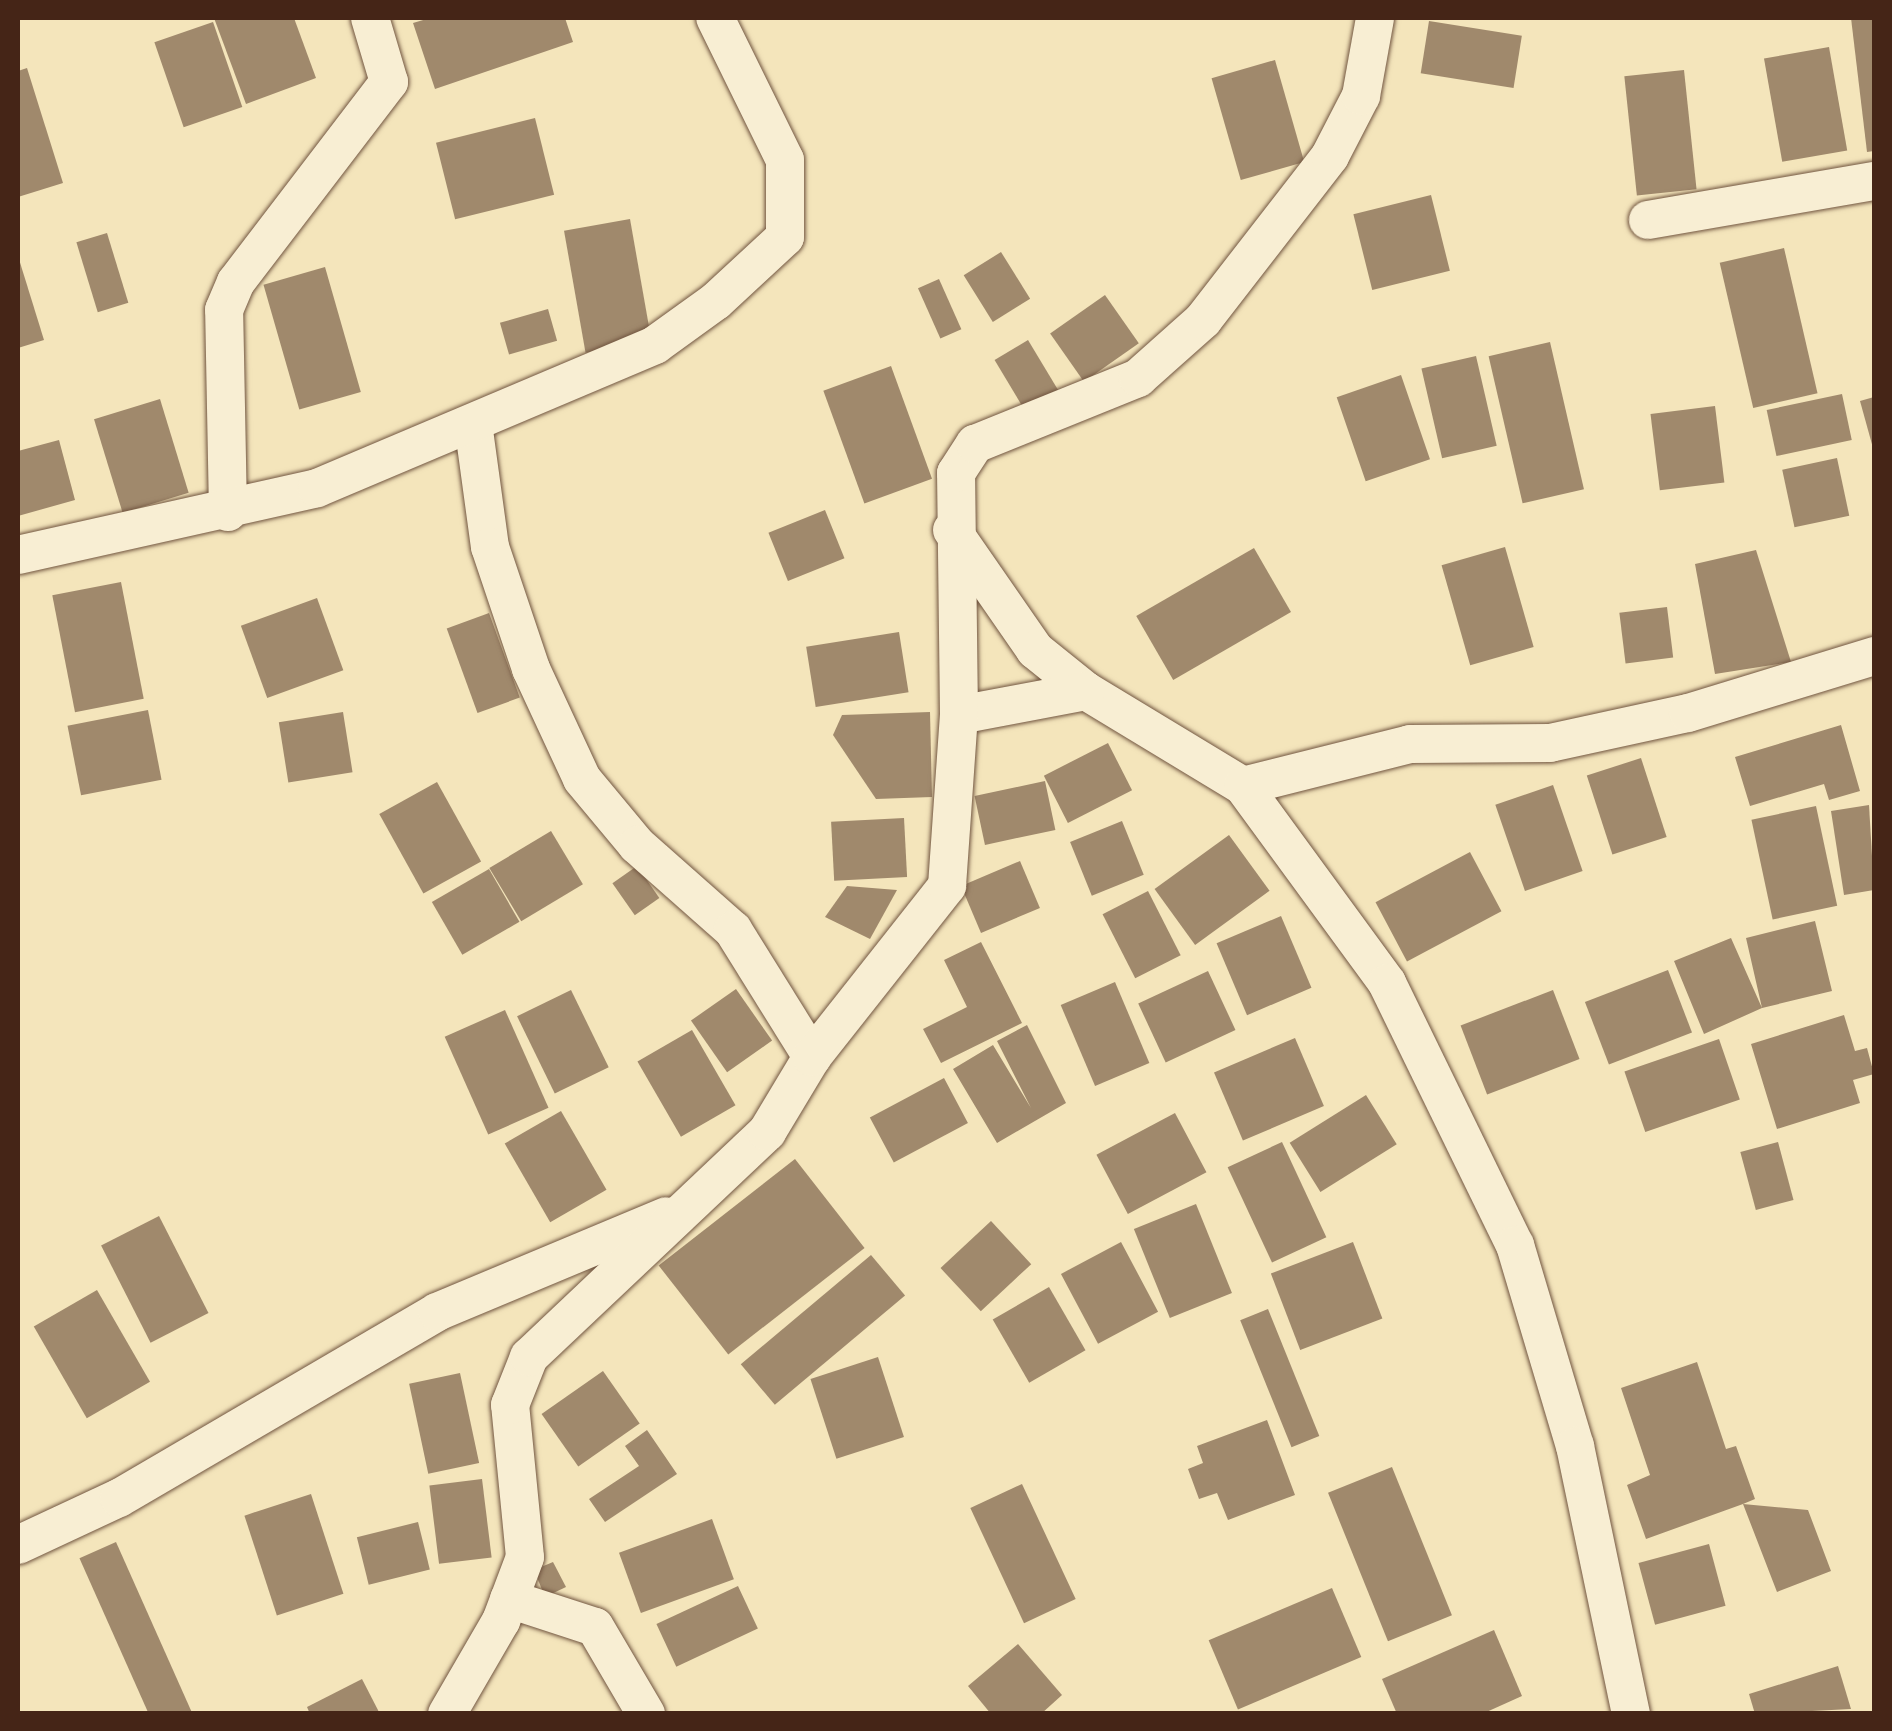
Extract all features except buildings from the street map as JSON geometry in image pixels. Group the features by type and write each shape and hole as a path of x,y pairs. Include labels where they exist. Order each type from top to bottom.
{"street":[{"path":"228,512 224,310 236,282 388,82 370,18"},
{"path":"18,555 228,512 317,488 656,345 785,237 784,160 715,18"},
{"path":"447,1714 509,1599 525,1556 510,1405 529,1357 767,1132 812,1057 947,886 959,715 952,530 956,472 975,444 1138,378 1203,320 1330,156 1360,96 1375,18"},
{"path":"1648,220 1874,181"},
{"path":"473,422 490,547 531,669 582,780 636,845 733,930 812,1057"},
{"path":"952,530 1035,650 1086,691 1243,786 1387,983 1515,1245 1575,1446 1631,1714"},
{"path":"1243,786 1410,744 1550,744 1688,714 1874,656"},
{"path":"959,715 1086,691"},
{"path":"18,1545 119,1498 437,1312 692,1205"},
{"path":"509,1599 595,1626 646,1714"}]}
